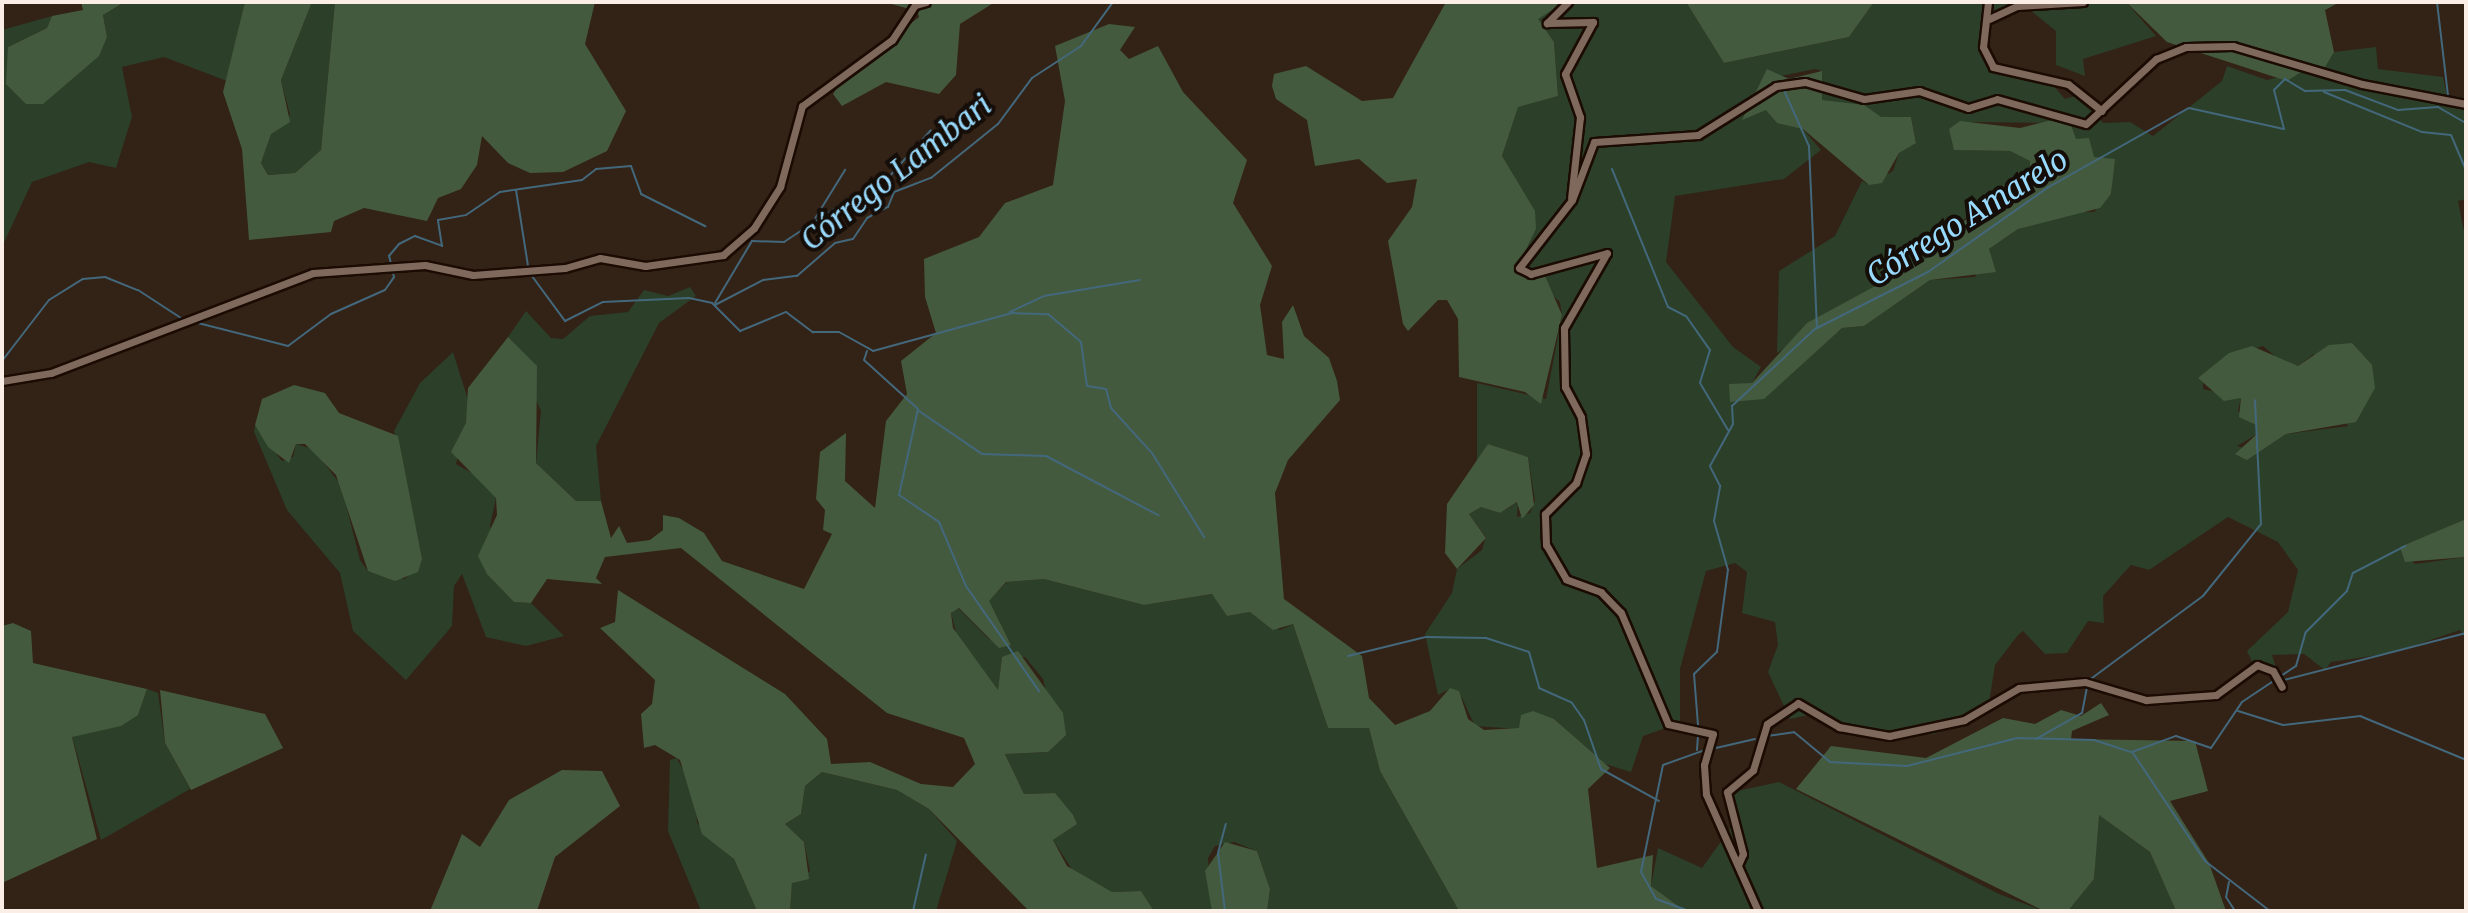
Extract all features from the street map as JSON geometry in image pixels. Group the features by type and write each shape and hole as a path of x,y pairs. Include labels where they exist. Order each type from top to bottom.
{"street":[{"path":"2,381 61,369 313,273 425,265 473,275 565,268 600,258 645,266 723,255 754,228 780,187 802,106 892,40 915,5 926,2"},
{"path":"1568,2 1547,23 1593,22 1565,74 1580,117 1572,200"},
{"path":"1988,2 1989,19 1983,47 1993,67 2068,84 2102,111"},
{"path":"1989,19 2017,6 2083,2"},
{"path":"1758,911 1706,794 1703,770 1713,734 1668,724 1621,613 1601,592 1566,579 1546,545 1545,514 1576,483 1586,454 1565,387 1564,328 1607,253 1531,274 1519,268 1572,200 1594,142 1698,135 1787,83 1864,99 1919,91 1968,108 1997,99 2078,124 2102,111 2156,59 2186,47 2233,46 2362,84 2466,104"},
{"path":"1738,865 1743,854 1727,792 1753,770 1767,724 1798,703 1839,727 1889,736 1964,720 2019,688 2085,682 2146,700 2216,695 2257,665 2273,671 2282,687"}],"green space":[{"path":"81,2 125,2 103,15 107,37 99,56 43,104 26,104 6,84 8,47 47,28 52,16 83,10"},
{"path":"126,2 245,2 227,81 164,57 122,67 132,117 116,168 89,162 32,182 2,247 2,30 52,16 47,28 8,47 55,93 107,37 103,15"},
{"path":"245,2 312,2 281,80 290,122 271,134 261,163 268,175 295,173 321,150 335,2 595,2 585,44 626,111 607,151 563,172 530,173 508,163 482,136 477,165 461,189 438,198 427,221 364,208 334,221 331,232 249,240 242,149 223,92"},
{"path":"312,2 335,2 321,150 295,173 268,175 261,163 271,133 290,115 281,80"},
{"path":"884,2 995,2 960,24 956,75 939,94 886,82 842,106 833,94 845,76 919,17 917,11"},
{"path":"1446,2 1565,2 1538,19 1554,42 1558,96 1518,107 1502,156 1535,211 1536,229 1519,264 1545,276 1562,315 1541,404 1525,392 1459,377 1458,319 1447,300 1438,300 1408,331 1403,324 1388,241 1412,207 1417,179 1387,183 1359,159 1315,166 1307,120 1276,99 1272,86 1274,74 1306,66 1362,101 1393,98"},
{"path":"1565,2 1686,2 1724,63 1849,37 1874,2 2126,2 2156,36 2083,59 2085,76 2056,65 2056,31 2025,6 1996,16 1984,44 1989,60 2007,73 2051,83 2065,99 2082,94 2103,123 2130,122 2153,136 2222,81 2227,66 2267,80 2307,70 2334,52 2376,47 2378,69 2443,77 2447,95 2466,98 2466,199 2458,201 2466,241 2466,519 2400,548 2415,564 2466,557 2466,640 2460,630 2392,653 2331,662 2325,670 2304,654 2272,655 2280,680 2255,668 2247,651 2288,612 2298,570 2278,542 2228,517 2149,570 2131,565 2103,596 2104,623 2088,621 2067,653 2045,654 2023,631 1995,665 1987,715 1934,734 1876,740 1843,731 1817,713 1790,719 1768,672 1778,645 1775,622 1742,613 1747,572 1735,563 1706,571 1680,669 1680,723 1643,736 1631,772 1605,764 1554,719 1519,729 1475,726 1462,698 1450,689 1438,695 1425,634 1452,593 1457,569 1482,550 1486,537 1469,514 1481,507 1500,513 1518,502 1517,517 1530,513 1535,501 1528,457 1488,444 1477,462 1477,383 1546,399 1562,315 1560,302 1519,264 1536,229 1502,156 1518,106 1558,96 1554,42 1537,19","holes":["1815,69 1822,71 1822,100 1881,117 1911,117 1916,142 1899,153 1893,171 1869,185 1862,181 1835,236 1779,271 1777,353 1941,251 1950,230 2030,170 2030,161 2010,151 1962,150 1971,122 2059,123 2094,157 2113,164 2111,194 2094,212 2065,212 2018,229 1989,249 1975,277 1930,280 1864,326 1842,328 1775,386 1727,388 1752,383 1761,367 1733,347 1666,262 1675,196 1784,179 1821,150 1803,129 1766,110 1781,76","2263,346 2284,364 2298,366 2314,354 2348,426 2286,434 2258,452 2237,446 2257,434 2256,425 2238,411 2241,398 2203,389 2203,376 2225,357"]},
{"path":"1686,2 1874,2 1849,37 1724,63"},
{"path":"2126,2 2340,2 2325,10 2334,52 2325,67 2312,65 2287,81 2167,42"},
{"path":"1109,24 1135,27 1120,50 1129,59 1158,46 1183,92 1247,160 1233,203 1272,266 1260,305 1267,355 1284,359 1282,322 1293,305 1304,336 1329,358 1337,381 1340,400 1288,460 1275,493 1284,599 1362,656 1369,698 1395,725 1430,711 1450,688 1459,691 1468,719 1484,730 1519,728 1521,715 1533,711 1554,719 1610,768 1588,789 1597,868 1653,855 1651,886 1685,911 1459,911 1380,771 1369,728 1328,728 1293,624 1273,630 1250,612 1227,616 1212,594 1144,605 1044,579 1006,582 989,601 1011,645 999,648 959,608 951,613 953,628 998,690 1002,657 1018,651 1063,713 1066,735 1048,752 1005,754 1024,794 1055,793 1073,815 1077,824 1053,840 1067,866 1112,892 1141,891 1154,911 1029,911 929,809 897,790 822,772 805,786 801,814 785,824 804,842 809,879 792,883 790,911 757,911 734,859 702,834 680,760 655,745 644,748 641,714 652,704 655,680 600,628 615,622 618,590 785,694 827,739 831,764 870,762 921,784 953,787 975,764 964,738 887,713 681,548 605,557 596,578 602,584 547,579 531,603 514,602 487,574 478,556 497,515 496,498 451,452 466,423 468,388 508,337 537,366 536,463 576,501 601,501 611,538 619,526 627,543 650,540 663,530 663,515 679,518 704,533 722,561 804,589 832,534 823,530 825,510 816,499 820,452 846,433 845,481 875,508 886,421 907,394 901,361 936,333 925,297 924,259 979,237 1005,203 1053,185 1065,101 1055,46"},
{"path":"1767,69 1789,79 1822,71 1822,100 1864,105 1881,117 1911,117 1916,143 1899,153 1882,183 1869,185 1803,129 1777,123 1766,110 1742,120"},
{"path":"2052,120 2071,125 2076,139 2089,138 2094,157 2115,159 2111,194 2100,208 2018,229 1989,249 1996,272 1930,280 1864,326 1842,328 1764,399 1730,402 1729,384 1752,383 1807,323 1940,251 1950,230 1983,209 2011,177 2030,170 2030,161 2010,151 1954,150 1949,129 1960,121 2020,128"},
{"path":"690,287 696,296 659,323 596,446 601,501 576,501 536,463 541,411 508,337 526,311 551,338 563,339 590,316 628,312 644,290 668,296"},
{"path":"2352,343 2372,365 2375,388 2356,422 2286,434 2247,460 2235,454 2257,434 2256,425 2239,417 2241,398 2224,401 2198,378 2229,353 2252,346 2298,366 2329,345"},
{"path":"453,352 470,406 456,464 486,481 496,498 490,526 514,602 531,603 564,636 526,646 486,637 462,574 454,586 452,626 406,680 353,631 340,573 287,510 254,432 255,425 282,461 293,457 296,444 313,449 341,485 360,560 368,571 405,579 422,559 394,431 420,383"},
{"path":"294,385 325,393 339,413 398,436 422,559 418,572 395,581 368,571 336,475 305,444 296,444 289,463 268,447 255,425 262,399"},
{"path":"1488,444 1528,457 1534,505 1522,519 1517,502 1500,513 1481,507 1469,514 1486,538 1457,569 1445,553 1447,504"},
{"path":"2466,519 2466,557 2405,562 2400,547"},
{"path":"1044,579 1144,605 1213,594 1227,616 1250,612 1280,630 1293,624 1328,728 1369,728 1380,771 1459,911 1267,911 1270,889 1257,851 1234,842 1215,846 1208,858 1212,911 1154,911 1141,891 1112,892 1077,877 1053,840 1076,824 1055,793 1024,794 1005,754 1048,752 1058,739 1043,679 1025,657 1002,657 998,691 958,640 951,613 958,608 989,639 1011,645 988,601 1007,582"},
{"path":"13,623 31,631 33,663 147,689 138,715 121,726 72,737 97,839 2,883 2,626"},
{"path":"147,689 158,693 165,743 190,789 101,840 72,736 138,715"},
{"path":"160,690 265,714 283,748 191,790 165,743"},
{"path":"2101,703 2109,715 2072,731 2071,739 2195,741 2208,791 2170,801 2209,863 2226,911 2176,911 2150,852 2099,815 2094,879 2068,911 2044,911 1796,789 1831,746 1926,758 2003,718 2035,724 2061,710 2081,716"},
{"path":"677,758 696,796 697,823 734,859 757,911 701,911 668,831 670,760"},
{"path":"562,770 602,771 620,806 555,857 537,911 430,911 462,834 480,847 509,800"},
{"path":"822,772 897,790 929,809 957,841 936,911 790,911 792,883 810,871 804,842 785,824 801,814 805,786"},
{"path":"1779,782 1999,894 2044,911 1685,911 1651,886 1658,848 1702,868 1732,826 1727,802 1737,791"},
{"path":"2098,814 2150,852 2176,911 2068,911 2094,879"},
{"path":"1225,842 1257,851 1270,889 1267,911 1212,911 1205,871"}],"waterway":[{"name":"Córrego Lambari","path":"715,305 763,280 797,276 835,243 853,239 867,218 888,207 894,192 931,178 998,124 1032,78 1081,46 1113,2"},
{"path":"2437,2 2448,96"},
{"name":"Córrego Amarelo","path":"1698,725 1694,674 1717,652 1728,570 1714,521 1720,486 1710,466 1733,424 1732,406 1815,329 1928,272 2047,188 2189,108 2284,129 2274,90 2285,79 2305,91 2345,90 2398,110 2438,107 2466,123"},
{"path":"1783,88 1809,146 1817,327"},
{"path":"2324,92 2422,132 2451,135 2466,170"},
{"path":"715,303 752,241 784,242 840,205 870,198 931,130"},
{"name":"Córrego Lambari","path":"194,322 288,346 331,314 385,290 394,277 389,256 399,244 415,236 442,246 438,220 466,215 500,192 582,180 596,169 631,166 641,194 705,226"},
{"path":"1612,169 1668,307 1686,316 1710,350 1700,383 1728,430"},
{"path":"811,225 845,170"},
{"path":"516,190 528,266"},
{"path":"529,272 565,321 603,302 689,298 712,303 740,331 786,312 813,332 839,332 873,351 1012,313 1048,314 1081,342 1087,386 1106,389 1111,408 1152,453 1204,537"},
{"path":"2,361 49,300 83,279 105,277 138,290 184,320"},
{"path":"1010,312 1044,296 1140,280"},
{"path":"867,351 864,360 918,409 899,495 939,522 966,586 1039,691"},
{"path":"2088,681 2203,596 2261,524 2255,400"},
{"path":"919,411 982,454 1046,456 1158,515"},
{"path":"1767,736 1794,732 1830,762 1907,766 2018,738 2094,740 2132,752 2176,736 2211,748 2242,702 2296,666 2306,632 2347,591 2353,573 2405,546"},
{"path":"2284,680 2466,633"},
{"path":"1348,656 1426,637 1486,638 1529,652 1539,688 1572,703 1584,720 1601,769 1659,801"},
{"path":"2036,739 2082,713 2087,687"},
{"path":"2238,711 2283,725 2360,716 2466,760"},
{"name":"Córrego Amarelo","path":"1697,750 1698,734"},
{"path":"1716,748 1755,739"},
{"name":"Córrego Amarelo","path":"1689,911 1656,899 1641,872 1663,765 1705,750"},
{"path":"2133,753 2205,861 2270,911"},
{"path":"1225,911 1218,853 1226,824"},
{"path":"913,911 926,854"},
{"path":"2229,882 2226,897 2235,911"}]}
